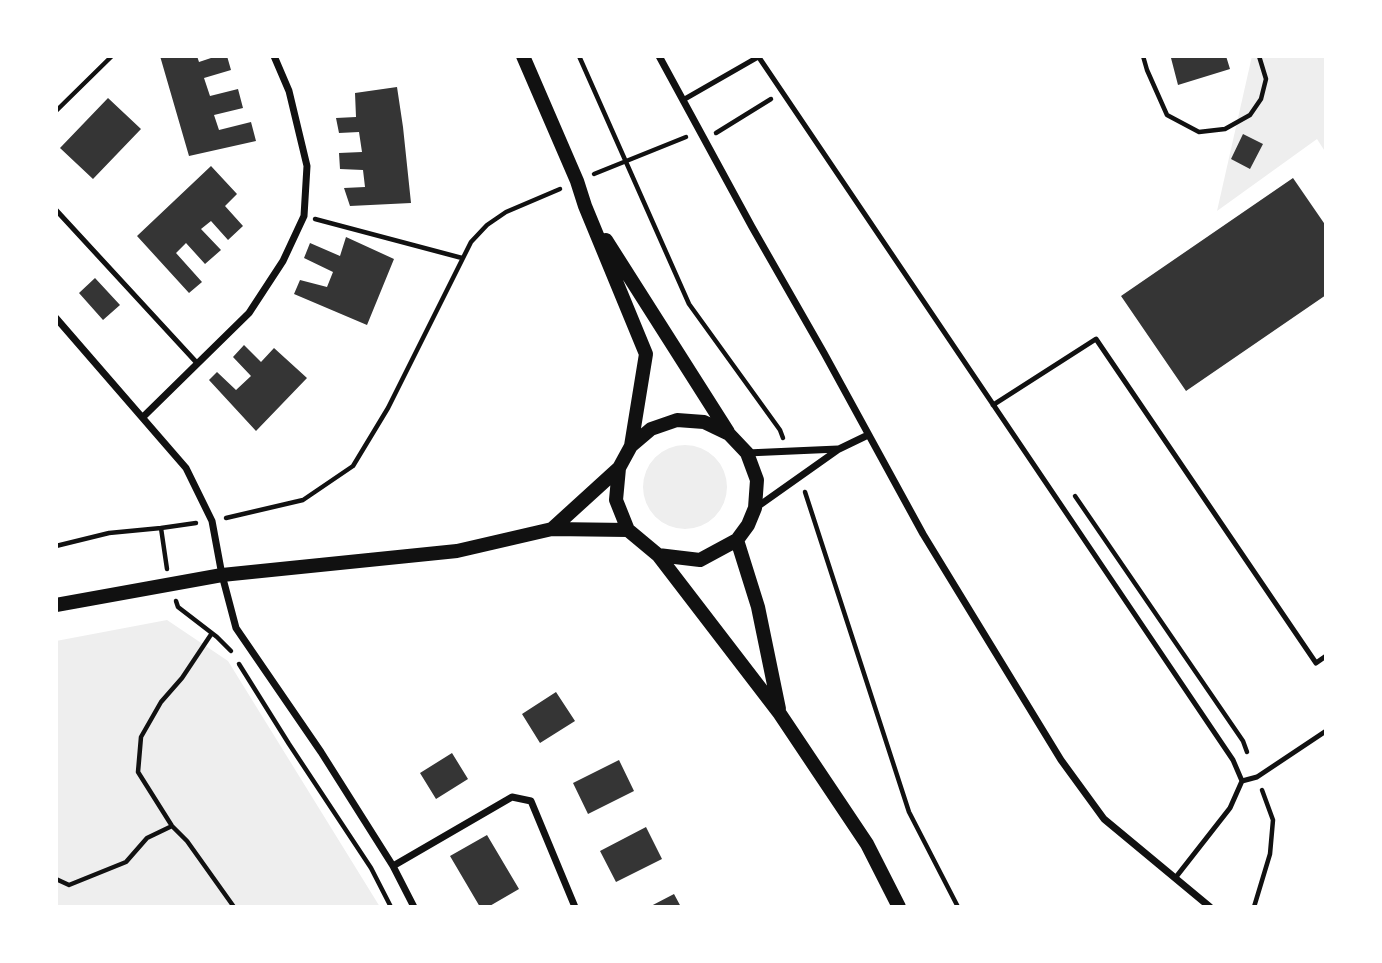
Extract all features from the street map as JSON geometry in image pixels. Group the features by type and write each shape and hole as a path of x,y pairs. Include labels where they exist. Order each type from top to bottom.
{"main road":[{"path":"523,56 577,181 646,354 631,446 619,468 552,529"},
{"path":"585,206 729,434 747,453 757,480 755,508 748,525 737,540 700,560 658,555"},
{"path":"631,446 651,429 677,420 704,422 729,434"},
{"path":"619,468 616,500 628,530 658,555 780,714 867,844 899,907"},
{"path":"56,605 222,575 457,551 552,529 628,530"},
{"path":"737,540 758,607 780,714"}],"street":[{"path":"143,417 249,313 283,261 304,216 307,166 289,91 274,56"},
{"path":"659,56 923,534 1061,760 1104,819 1210,907"},
{"path":"56,318 186,468 212,521 236,628 321,752 393,866 414,907"},
{"path":"755,508 839,449 868,435"},
{"path":"747,453 839,449"},
{"path":"393,866 512,797 531,801 575,907"}],"lane":[{"path":"683,100 758,56 1233,760 1242,781 1230,808 1175,877"},
{"path":"56,210 197,363"},
{"path":"993,405 1097,339 1316,663 1326,656"},
{"path":"1242,781 1257,777 1326,731"}],"path":[{"path":"56,111 112,56"},
{"path":"1143,56 1167,115 1199,132 1225,129 1250,115 1261,99 1266,79 1259,56"},
{"path":"56,546 109,533 212,521 303,500 353,466 388,408 462,258 471,242 487,225 506,212 683,137 717,132 782,92"},
{"path":"304,216 462,258"},
{"path":"161,528 169,584 178,607 232,652"},
{"path":"211,634 182,678 161,702 141,737 138,772 172,826 187,841 234,907"},
{"path":"238,662 371,868 391,907"},
{"path":"56,878 69,885 126,862 147,838 172,826"}],"shaded area":[{"path":"1252,56 1326,56 1326,153 1317,139 1217,211"},
{"path":"685,445 701,448 715,457 724,471 727,487 724,503 715,517 701,526 685,529 669,526 655,517 646,503 643,487 646,471 655,457 669,448"},
{"path":"167,620 228,661 380,907 56,907 56,641"}],"building":[{"path":"160,56 197,56 199,62 227,56 231,70 204,78 210,96 238,89 243,108 214,115 219,130 251,122 256,141 189,156"},
{"path":"1226,56 1230,69 1178,85 1171,58"},
{"path":"397,87 411,203 350,206 344,188 365,187 363,170 340,169 339,153 362,152 359,132 339,133 336,118 356,117 355,93"},
{"path":"108,98 141,129 93,179 60,148"},
{"path":"1243,134 1263,144 1250,169 1231,159"},
{"path":"211,166 237,194 225,206 243,226 228,240 211,221 201,229 221,250 205,264 186,243 176,253 202,282 189,293 137,236"},
{"path":"1293,178 1326,226 1326,295 1186,391 1121,296"},
{"path":"346,237 394,259 367,325 294,294 300,280 327,287 333,272 304,258 310,243 340,256"},
{"path":"95,278 120,305 103,320 79,293"},
{"path":"244,345 261,362 274,348 307,378 256,431 209,380 217,372 236,390 251,376 233,357"},
{"path":"556,692 575,721 540,743 522,714"},
{"path":"452,753 468,779 436,799 420,773"},
{"path":"619,760 634,791 588,814 573,783"},
{"path":"646,827 662,859 616,882 600,851"},
{"path":"487,835 519,889 488,907 480,907 450,856"},
{"path":"674,894 681,907 649,907"}]}
